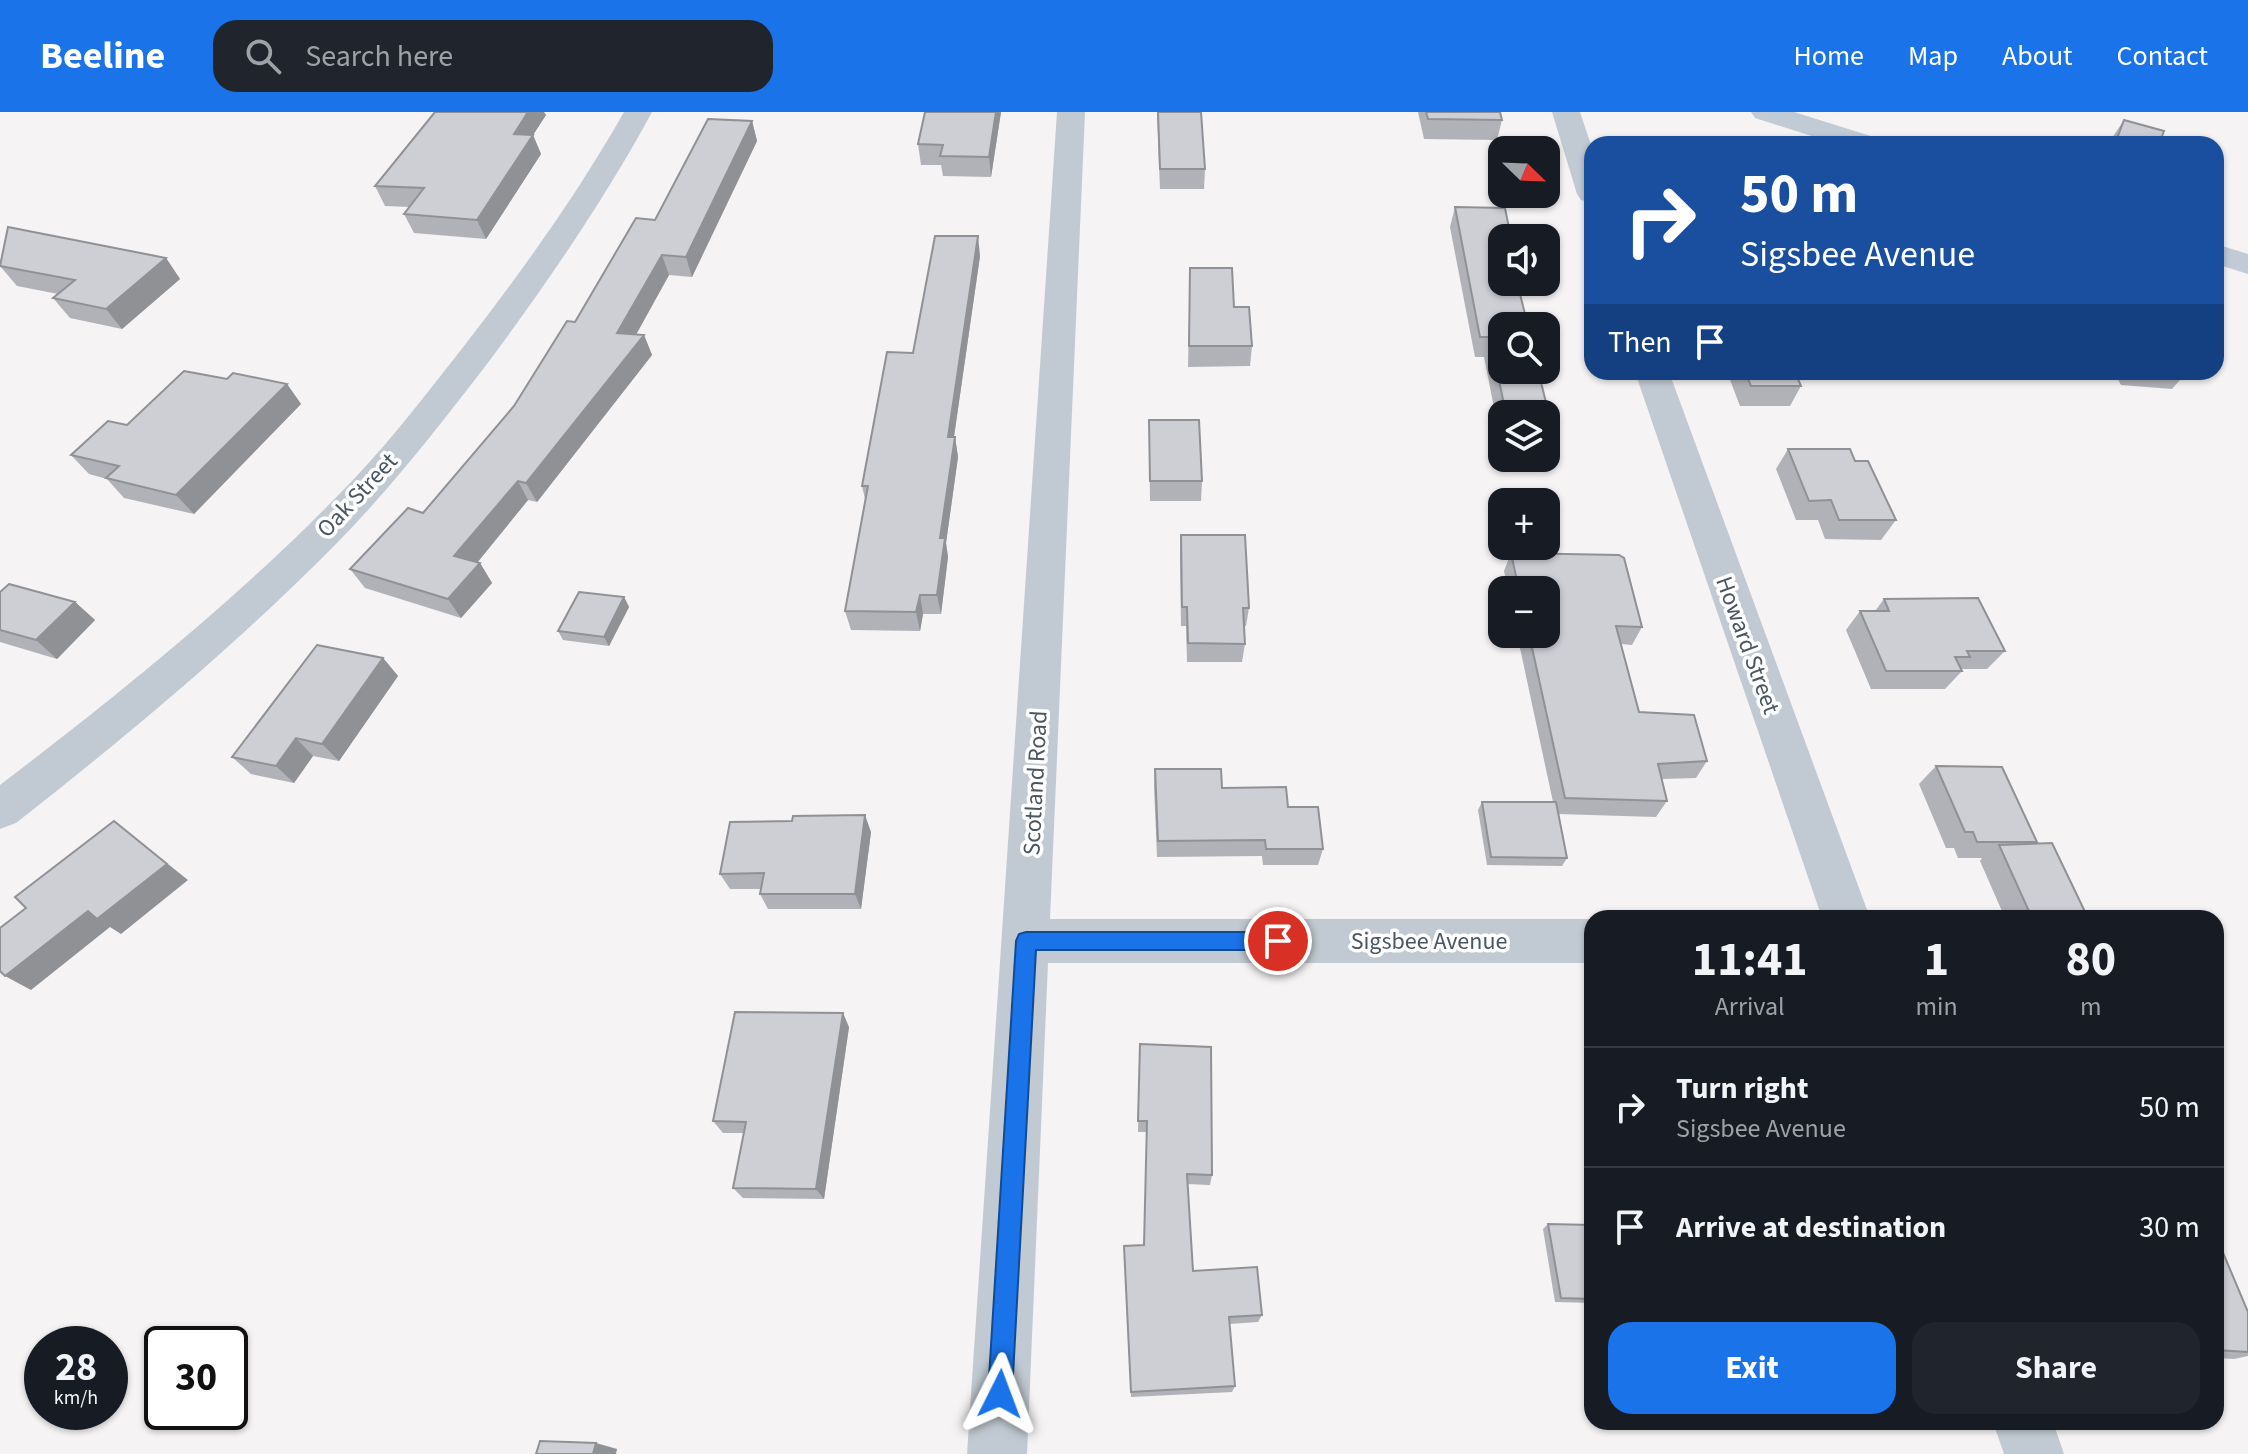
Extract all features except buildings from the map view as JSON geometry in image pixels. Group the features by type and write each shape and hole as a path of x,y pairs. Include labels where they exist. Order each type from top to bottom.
{"main road":[{"path":"1765,112 1842,136"},
{"path":"2224,256 2248,264"}],"street":[{"name":"Oak Street","path":"0,810 98,735 195,654 368,487 449,390 521,294 592,193 638,112"},
{"name":"Scotland Road","path":"997,1454 1071,112"},
{"path":"1566,112 1584,169"},
{"name":"Howard Street","path":"1655,380 1843,910"},
{"name":"Sigsbee Avenue","path":"1026,941 1584,941"},
{"path":"2026,1430 2034,1454"}],"route":[{"path":"1000,1394 1026,941 1278,941"}]}
